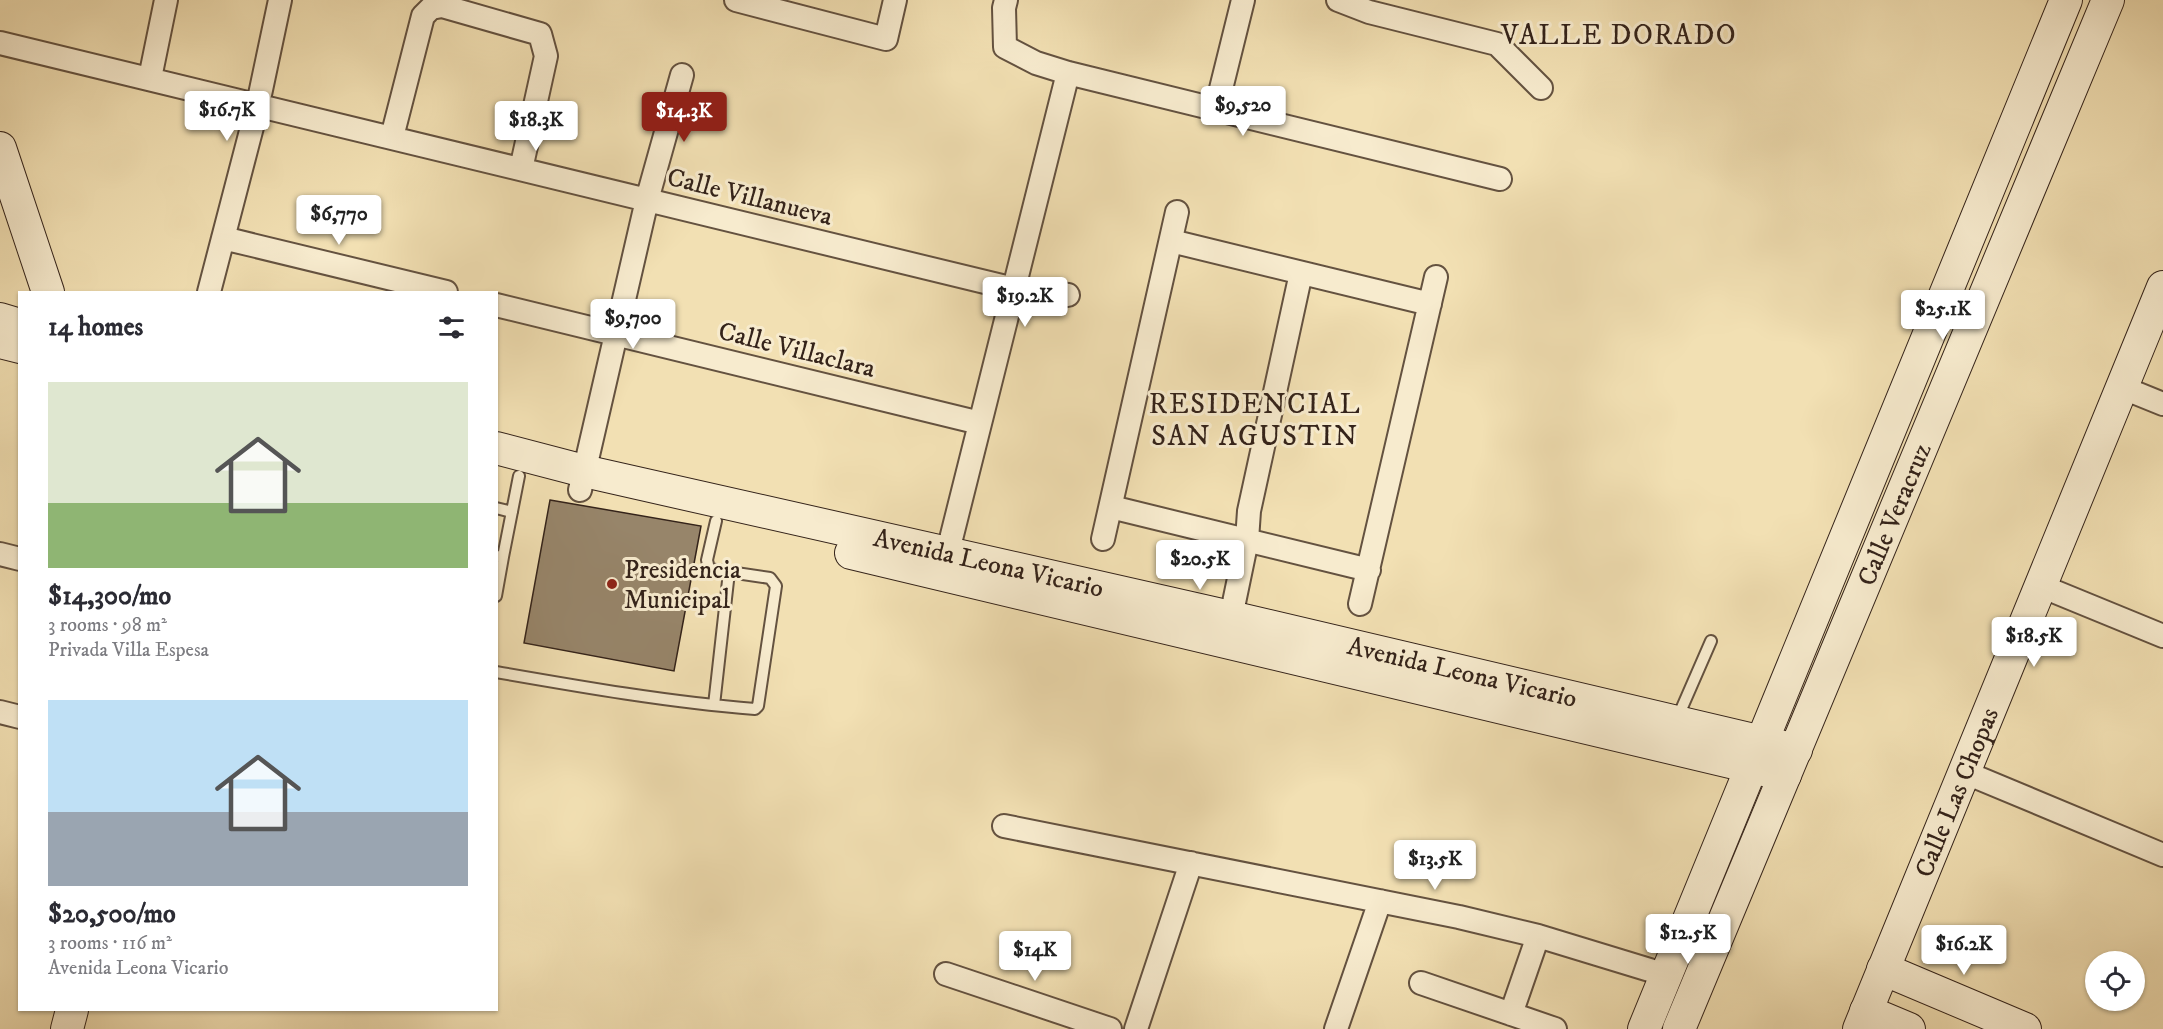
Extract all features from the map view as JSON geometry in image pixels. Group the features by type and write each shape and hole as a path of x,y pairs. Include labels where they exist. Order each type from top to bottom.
{"street":[{"path":"150,78 166,0"},
{"path":"209,291 258,104 280,0"},
{"path":"735,0 886,39 895,0"},
{"path":"1006,0 1004,8 1005,47 1036,63 1068,73 1500,179"},
{"path":"1216,109 1243,0"},
{"path":"1338,0 1369,12 1497,44 1541,88"},
{"name":"Calle Veracruz","path":"1644,1029 2066,0"},
{"name":"Calle Veracruz","path":"1679,1029 2108,0"},
{"path":"392,137 423,16 431,8 442,6 540,34 546,56 521,169"},
{"name":"Calle Villanueva","path":"0,43 1014,289 1068,295"},
{"path":"945,563 1068,73"},
{"path":"582,480 647,201 682,75"},
{"path":"0,148 48,291"},
{"path":"1103,539 1177,212"},
{"path":"223,238 442,291"},
{"path":"1968,238 1987,243 2002,256"},
{"path":"1171,241 1430,304"},
{"path":"1223,615 1249,511 1301,273"},
{"path":"1360,604 1436,277"},
{"name":"Calle Las Chopas","path":"1862,1020 2163,287"},
{"name":"Calle Villaclara","path":"498,305 980,423"},
{"path":"1940,307 1954,320 1973,325"},
{"path":"0,319 18,324"},
{"path":"0,342 18,346"},
{"path":"2121,387 2163,404"},
{"name":"Avenida Leona Vicario","path":"498,449 582,480 716,521 1223,615 1676,722 1756,755"},
{"name":"Avenida Leona Vicario","path":"508,473 582,480 945,563 1790,763"},
{"path":"1111,507 1369,570"},
{"path":"0,554 18,558"},
{"path":"2041,586 2163,636"},
{"path":"0,712 18,716"},
{"path":"1964,772 2163,855"},
{"path":"1004,826 1459,917 1538,936 1666,975"},
{"path":"1136,1029 1191,863"},
{"path":"1336,1029 1380,901"},
{"path":"1512,1014 1538,936"},
{"path":"1681,936 1713,948"},
{"path":"1883,969 2025,1029"},
{"path":"946,974 1110,1029"},
{"path":"1420,983 1555,1029"},
{"path":"46,1029 51,1011"},
{"path":"67,1029 72,1011"},
{"path":"1862,1020 1909,1029"}],"lane":[{"path":"498,576 500,556 512,512 508,473"},
{"path":"498,508 512,512"},
{"path":"498,672 651,698 755,709 760,703 776,586 770,578 709,569 707,565 716,521"},
{"path":"714,705 729,572"},
{"path":"1676,722 1711,641"}],"building":[{"name":"Presidencia Municipal","path":"550,500 701,526 674,671 524,643"}],"place":[{"name":"Presidencia Municipal","path":"612,584"}],"district":[{"name":"VALLE DORADO","path":"1619,34"},
{"name":"RESIDENCIAL SAN AGUSTIN","path":"1255,419"}]}
